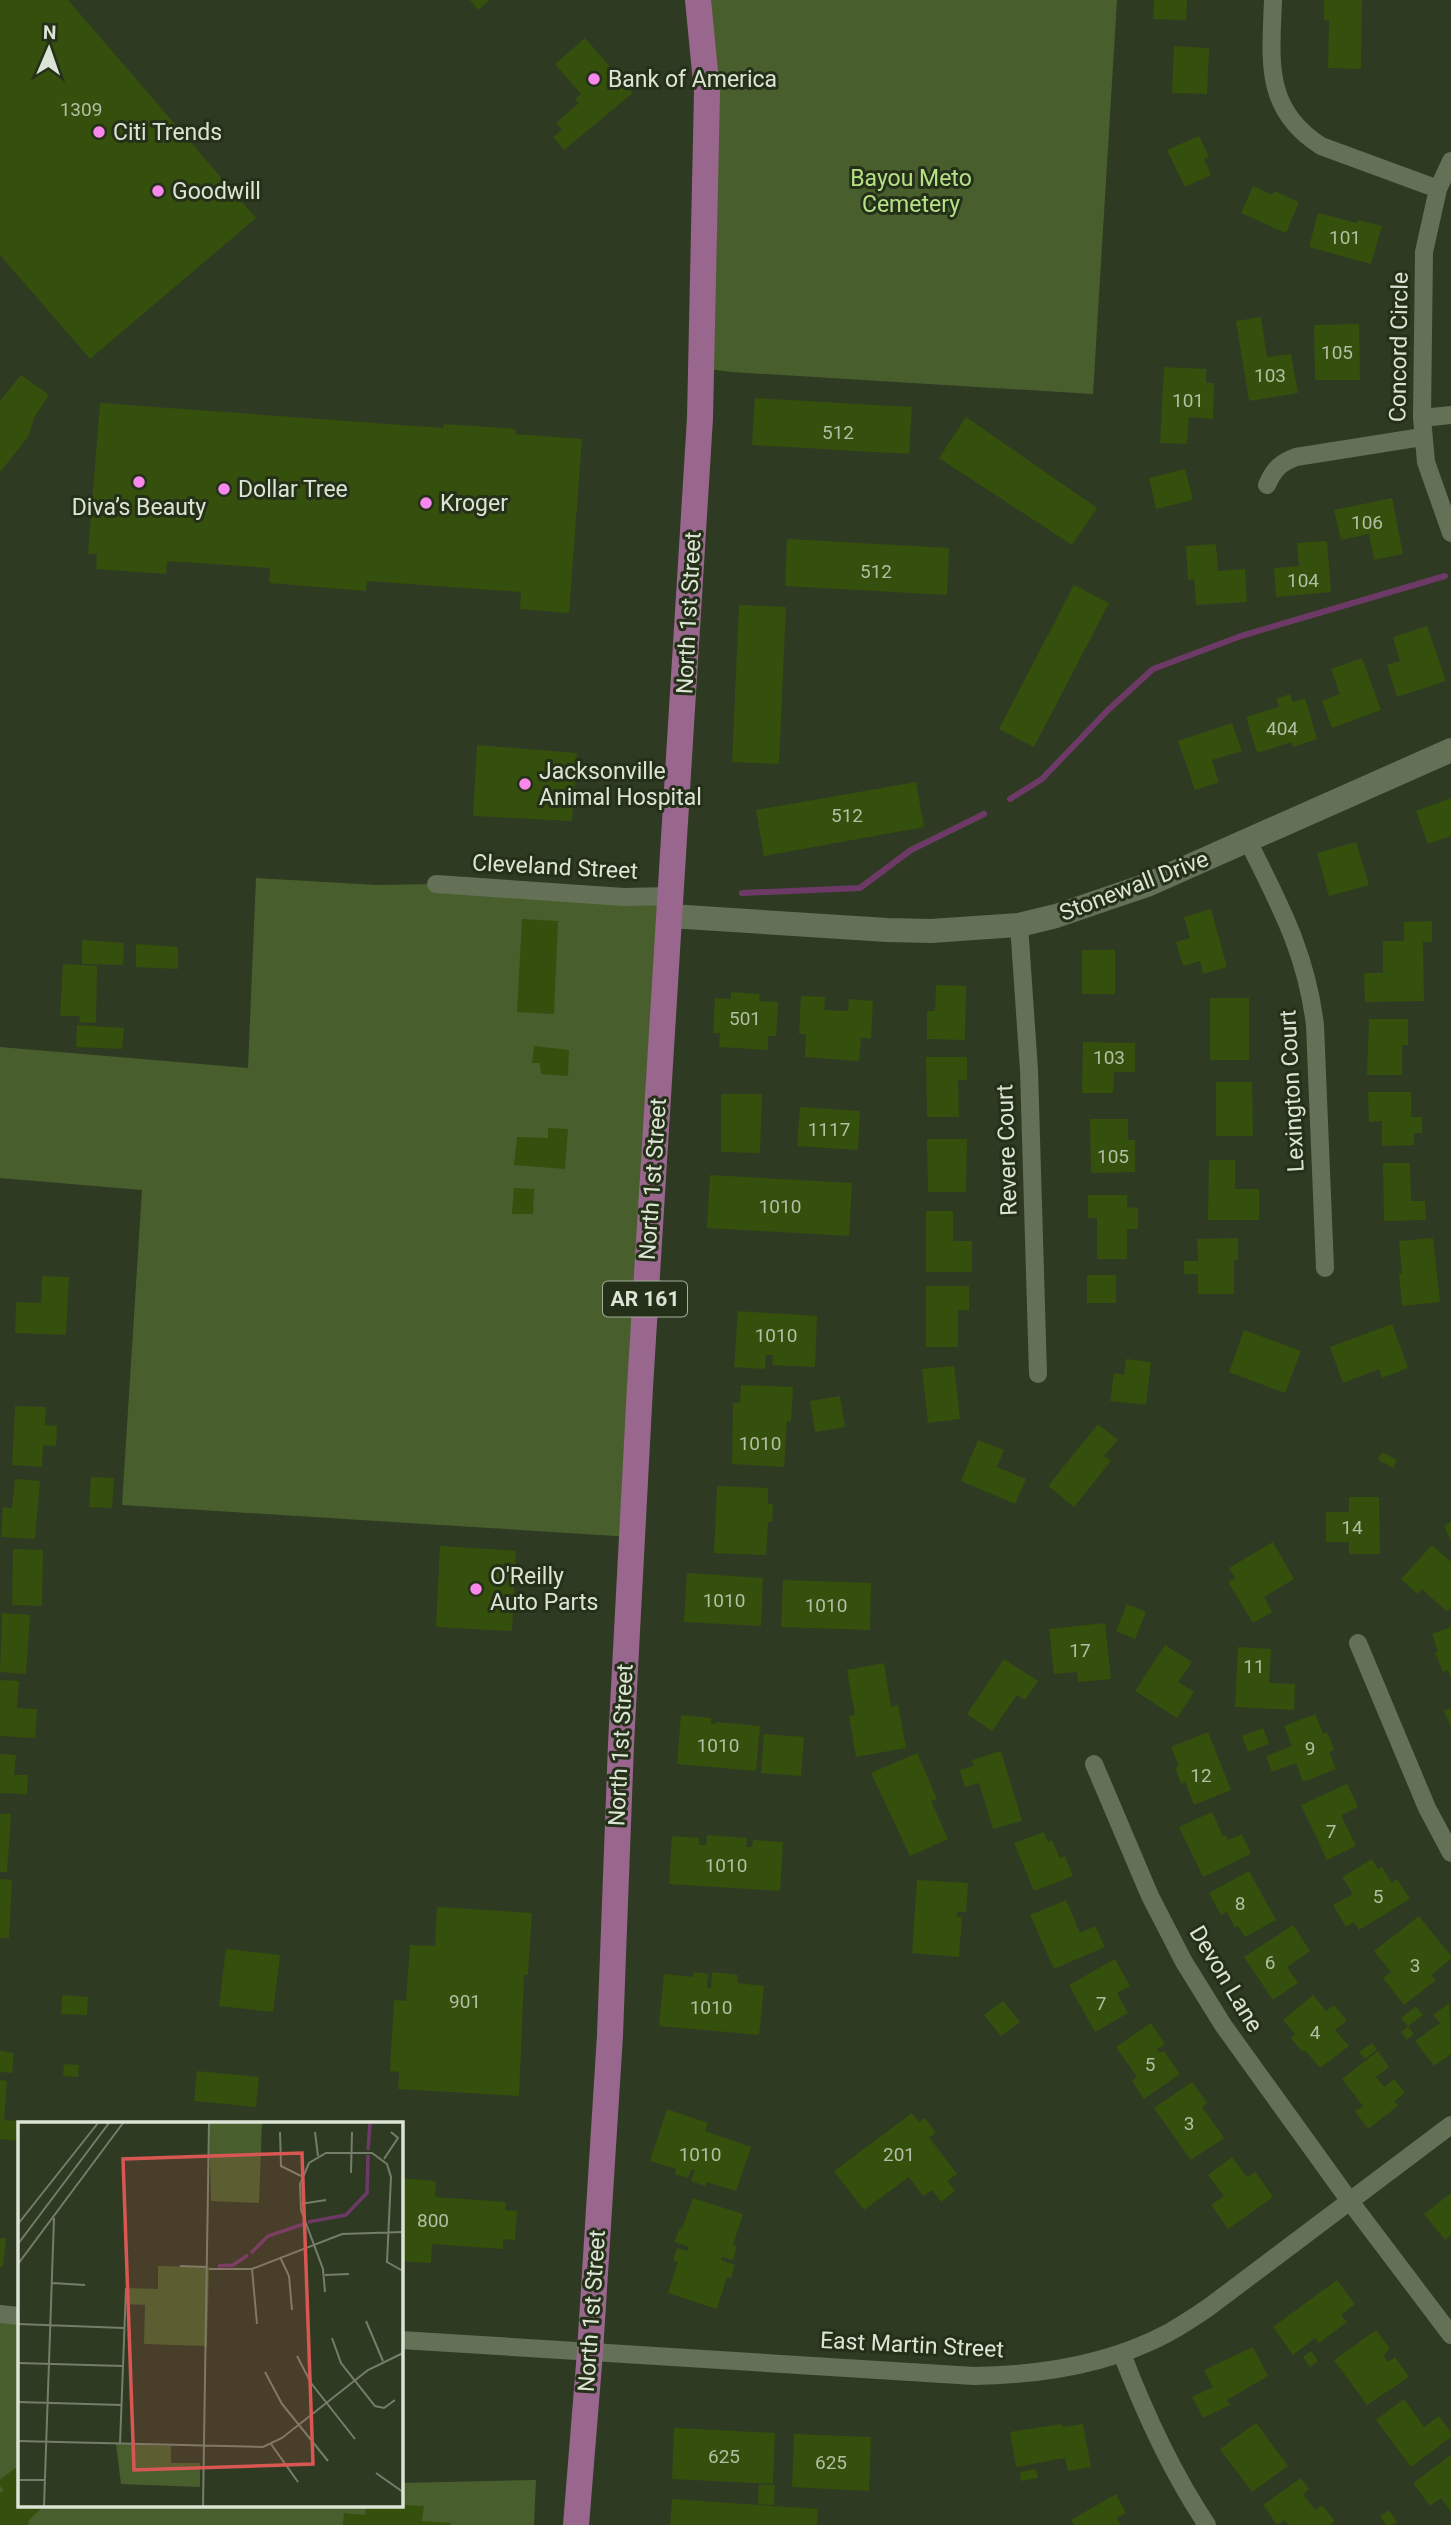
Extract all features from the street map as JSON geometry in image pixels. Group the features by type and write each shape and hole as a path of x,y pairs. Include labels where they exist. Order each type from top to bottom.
{"main road":[{"name":"North 1st Street","path":"576,2525 610,2035 621,1732 639,1398 700,418 707,92 698,0"}],"street":[{"path":"1273,0 1271,66 1280,103 1292,122 1308,138 1321,146 1438,189"},
{"name":"Concord Circle","path":"1451,161 1438,189 1424,252 1422,418 1426,462 1451,533"},
{"path":"1422,418 1451,415"},
{"path":"1267,485 1274,470 1281,463 1296,457 1422,437"},
{"name":"Stonewall Drive","path":"671,906 887,930 931,931 1018,925 1111,899 1451,750"},
{"name":"Lexington Court","path":"1248,841 1300,950 1311,995 1315,1025 1325,1268"},
{"name":"Cleveland Street","path":"436,884 624,897 671,906"},
{"name":"Revere Court","path":"1018,925 1029,1070 1038,1374"},
{"path":"1358,1643 1427,1808 1451,1853"},
{"name":"Devon Lane","path":"1094,1763 1150,1896 1184,1962 1223,2025 1349,2200 1451,2335"},
{"name":"East Martin Street","path":"402,2340 974,2376 1057,2370 1122,2354 1167,2333 1209,2307 1451,2125"},
{"path":"0,2314 18,2316"},
{"path":"1122,2354 1144,2413 1172,2469 1207,2525"}],"green space":[{"name":"Bayou Meto Cemetery","path":"698,0 1117,0 1093,394 701,368"},
{"path":"256,878 671,896 632,1537 122,1505 142,1190 0,1178 0,1047 248,1068"},
{"path":"0,2314 18,2316 18,2508 402,2508 402,2483 536,2480 534,2525 0,2525"}],"building":[{"path":"0,0 68,0 256,218 90,359 0,255"},
{"path":"470,0 490,0 478,10"},
{"path":"1154,0 1187,0 1186,20 1153,19"},
{"path":"1324,0 1362,0 1361,69 1328,68 1329,21 1324,20"},
{"name":"Bank of America","path":"585,38 633,93 564,150 553,137 562,130 556,123 579,103 575,99 581,94 555,64"},
{"path":"1174,46 1209,48 1207,94 1172,93"},
{"path":"1199,136 1209,157 1204,159 1211,175 1185,187 1167,150"},
{"path":"1253,186 1272,195 1274,191 1299,202 1286,233 1241,213"},
{"path":"1318,213 1382,226 1371,264 1309,247"},
{"path":"1261,317 1267,357 1291,354 1298,393 1249,401 1236,321"},
{"path":"1359,324 1360,380 1315,380 1314,325"},
{"path":"1164,367 1206,369 1206,383 1214,383 1213,419 1189,417 1187,444 1160,443"},
{"path":"21,375 49,395 35,416 28,437 0,472 0,401"},
{"path":"755,398 912,407 909,454 752,445"},
{"name":"Kroger","path":"100,403 443,428 444,424 516,429 515,434 582,439 569,613 520,609 521,592 367,581 366,591 269,583 270,568 167,561 166,574 96,569 97,554 88,554"},
{"path":"966,417 1097,508 1072,545 939,458"},
{"path":"1185,469 1193,500 1156,509 1149,478"},
{"path":"1392,498 1403,554 1374,560 1369,534 1341,540 1334,510"},
{"path":"787,539 949,548 947,595 785,586"},
{"path":"1327,541 1331,592 1276,597 1274,568 1299,566 1297,543"},
{"path":"1216,544 1218,571 1245,569 1247,602 1196,605 1194,579 1188,580 1186,546"},
{"path":"1074,585 1109,603 1034,747 999,729"},
{"path":"739,605 786,607 779,764 732,762"},
{"path":"1427,626 1446,681 1397,697 1387,665 1400,661 1393,637"},
{"path":"1362,658 1381,710 1332,728 1322,701 1340,694 1331,669"},
{"path":"1290,694 1293,702 1305,698 1317,739 1293,747 1292,742 1257,753 1246,717 1279,707 1276,699"},
{"path":"1232,723 1242,751 1212,760 1219,782 1195,790 1178,741"},
{"name":"Jacksonville Animal Hospital","path":"477,745 577,753 572,821 473,816"},
{"path":"916,782 924,827 764,856 756,810"},
{"path":"1451,798 1451,836 1428,844 1416,811"},
{"path":"1356,842 1369,885 1329,896 1317,853"},
{"path":"1211,909 1227,967 1203,974 1200,961 1183,966 1176,942 1190,938 1184,917"},
{"path":"522,919 558,921 554,1014 517,1012"},
{"path":"1432,921 1432,942 1423,942 1424,1001 1365,1002 1364,973 1383,973 1383,941 1404,941 1404,922"},
{"path":"82,940 124,943 123,965 82,964"},
{"path":"136,944 178,947 178,969 136,967"},
{"path":"1082,950 1115,950 1115,994 1082,994"},
{"path":"63,964 97,966 96,1023 79,1022 80,1016 60,1016"},
{"path":"936,985 966,986 965,1040 927,1039 927,1011 935,1011"},
{"path":"731,992 760,994 759,1001 778,1002 776,1036 768,1036 768,1050 719,1047 720,1033 713,1033 715,998 731,999"},
{"path":"801,996 825,997 824,1010 848,1011 849,999 873,1001 871,1038 861,1038 859,1061 805,1057 806,1034 799,1034"},
{"path":"1210,998 1249,998 1249,1060 1210,1060"},
{"path":"1369,1019 1408,1019 1408,1045 1402,1045 1402,1075 1367,1075"},
{"path":"77,1025 124,1028 122,1049 76,1047"},
{"path":"1083,1042 1135,1043 1135,1072 1114,1072 1113,1093 1082,1093"},
{"path":"534,1046 569,1050 568,1076 541,1074 540,1063 532,1063"},
{"path":"926,1057 967,1057 967,1080 958,1080 959,1117 927,1117"},
{"path":"1216,1082 1252,1082 1253,1136 1216,1136"},
{"path":"1368,1092 1411,1092 1411,1117 1422,1117 1422,1133 1414,1133 1414,1145 1382,1146 1382,1121 1369,1122"},
{"path":"721,1094 762,1094 760,1153 721,1152"},
{"path":"800,1107 860,1111 858,1150 797,1146"},
{"path":"1090,1119 1128,1119 1128,1140 1135,1140 1135,1172 1091,1173"},
{"path":"548,1128 568,1129 565,1169 514,1165 517,1137 548,1138"},
{"path":"927,1139 967,1139 966,1192 928,1192"},
{"path":"1209,1160 1235,1160 1235,1189 1259,1189 1259,1220 1208,1220"},
{"path":"1383,1163 1410,1163 1411,1201 1425,1201 1426,1220 1384,1221"},
{"path":"710,1175 852,1183 849,1236 707,1228"},
{"path":"514,1188 534,1189 533,1214 512,1214"},
{"path":"1088,1195 1127,1195 1127,1207 1138,1208 1138,1229 1127,1229 1127,1259 1097,1259 1097,1218 1088,1218"},
{"path":"926,1211 953,1211 953,1241 972,1241 972,1272 926,1272"},
{"path":"1238,1238 1238,1260 1234,1260 1234,1294 1198,1294 1198,1274 1184,1274 1184,1261 1198,1261 1197,1239"},
{"path":"1433,1238 1440,1302 1402,1306 1399,1241"},
{"path":"1087,1275 1116,1275 1116,1303 1087,1303"},
{"path":"42,1276 69,1277 66,1335 15,1333 16,1302 41,1303"},
{"path":"926,1286 969,1286 969,1310 958,1310 958,1347 926,1347"},
{"path":"738,1311 817,1316 815,1367 772,1365 773,1355 766,1355 765,1369 734,1367"},
{"path":"1392,1324 1408,1368 1382,1378 1379,1369 1343,1383 1330,1347"},
{"path":"1244,1330 1301,1351 1285,1393 1229,1372"},
{"path":"1126,1359 1151,1362 1146,1405 1110,1401 1114,1373 1124,1375"},
{"path":"954,1366 960,1419 928,1423 922,1369"},
{"path":"741,1385 793,1387 791,1421 787,1421 784,1467 732,1464 733,1403 740,1403"},
{"path":"840,1396 845,1427 815,1432 810,1401"},
{"path":"15,1406 46,1407 45,1425 57,1426 56,1446 43,1445 42,1467 12,1465"},
{"path":"1098,1424 1118,1440 1104,1456 1111,1461 1074,1507 1048,1486"},
{"path":"978,1440 1004,1450 997,1467 1026,1479 1015,1504 961,1481"},
{"path":"1382,1452 1397,1460 1393,1468 1378,1460"},
{"path":"91,1477 114,1478 112,1508 89,1507"},
{"path":"15,1479 40,1481 35,1539 1,1537 3,1507 12,1508"},
{"path":"717,1486 768,1488 768,1504 773,1504 772,1522 768,1522 766,1555 714,1553"},
{"path":"1349,1497 1379,1497 1380,1554 1349,1554 1349,1542 1326,1542 1326,1512 1349,1512"},
{"path":"1451,1522 1451,1540 1444,1526"},
{"path":"1273,1542 1294,1579 1264,1597 1272,1612 1253,1623 1228,1582 1235,1578 1229,1568"},
{"path":"1432,1545 1451,1562 1451,1607 1447,1612 1422,1589 1418,1594 1401,1579"},
{"name":"O'Reilly Auto Parts","path":"440,1546 516,1551 512,1631 436,1627"},
{"path":"13,1549 43,1550 42,1606 12,1605"},
{"path":"687,1573 763,1578 761,1626 684,1622"},
{"path":"783,1580 871,1583 870,1630 781,1627"},
{"path":"1127,1604 1146,1612 1135,1639 1116,1631"},
{"path":"2,1613 30,1615 26,1674 0,1672"},
{"path":"1105,1623 1111,1679 1078,1682 1077,1672 1054,1674 1049,1629"},
{"path":"1451,1627 1451,1678 1448,1670 1443,1672 1435,1652 1438,1651 1432,1634"},
{"path":"1165,1645 1192,1662 1178,1682 1194,1692 1177,1718 1135,1691"},
{"path":"1238,1647 1271,1649 1269,1683 1295,1684 1294,1710 1235,1707"},
{"path":"1004,1659 1038,1681 1025,1700 1017,1695 992,1731 967,1714"},
{"path":"884,1663 891,1707 898,1705 906,1748 856,1757 849,1716 855,1715 847,1670"},
{"path":"0,1680 19,1681 17,1708 37,1709 35,1738 0,1736"},
{"path":"1451,1708 1451,1727 1444,1711"},
{"path":"1315,1714 1323,1734 1327,1732 1334,1750 1329,1752 1336,1769 1303,1782 1296,1763 1272,1772 1266,1756 1292,1746 1284,1726"},
{"path":"681,1715 711,1718 711,1724 716,1722 760,1726 756,1771 677,1764"},
{"path":"1263,1728 1269,1744 1248,1752 1242,1736"},
{"path":"1208,1732 1231,1790 1194,1805 1185,1782 1181,1784 1175,1767 1179,1766 1171,1747"},
{"path":"764,1734 804,1737 801,1776 761,1773"},
{"path":"1001,1751 1022,1821 993,1829 979,1783 965,1787 960,1770 974,1766 972,1760"},
{"path":"917,1753 937,1799 931,1801 948,1839 910,1856 871,1773"},
{"path":"0,1754 16,1755 14,1775 28,1775 27,1794 0,1793"},
{"path":"1347,1784 1358,1807 1341,1815 1356,1846 1327,1860 1301,1805"},
{"path":"1212,1812 1223,1836 1226,1835 1228,1840 1242,1834 1251,1854 1203,1877 1179,1827"},
{"path":"0,1814 11,1814 7,1872 0,1872"},
{"path":"1044,1832 1048,1842 1052,1840 1060,1858 1065,1856 1073,1876 1034,1891 1014,1843"},
{"path":"707,1835 747,1838 746,1847 752,1847 753,1840 783,1842 780,1891 669,1884 672,1836 699,1838 699,1845 706,1845"},
{"path":"1372,1859 1378,1869 1382,1867 1392,1883 1397,1879 1410,1899 1359,1930 1354,1922 1346,1927 1333,1905 1353,1894 1342,1877"},
{"path":"1249,1871 1276,1920 1245,1937 1238,1926 1235,1928 1227,1912 1221,1915 1209,1893"},
{"path":"0,1879 12,1880 9,1938 0,1938"},
{"path":"917,1880 968,1883 966,1912 957,1912 957,1917 962,1917 959,1957 912,1953"},
{"path":"1066,1900 1080,1933 1095,1926 1105,1947 1054,1969 1030,1915"},
{"path":"437,1907 532,1913 528,1975 524,1975 519,2096 398,2089 399,2072 390,2071 394,2000 406,2001 410,1945 435,1946"},
{"path":"1419,1916 1451,1959 1431,1975 1436,1980 1404,2005 1383,1978 1391,1972 1374,1951"},
{"path":"1293,1925 1310,1951 1287,1967 1298,1983 1273,2000 1244,1957"},
{"path":"226,1949 280,1955 273,2012 219,2006"},
{"path":"1115,1959 1130,1986 1117,1993 1128,2013 1095,2032 1069,1985"},
{"path":"694,1972 708,1974 707,1987 711,1988 712,1972 738,1975 737,1983 764,1986 759,2035 659,2026 664,1974 693,1977"},
{"path":"62,1995 88,1997 87,2015 61,2014"},
{"path":"1313,1995 1326,2011 1334,2005 1347,2021 1335,2030 1349,2046 1320,2068 1291,2038 1295,2034 1283,2020"},
{"path":"1003,2001 1020,2022 1001,2036 984,2015"},
{"path":"1449,2003 1451,2054 1434,2066 1415,2041 1440,2023 1433,2015"},
{"path":"1416,2006 1423,2015 1408,2026 1401,2018"},
{"path":"1151,2023 1165,2044 1157,2049 1160,2053 1164,2051 1180,2074 1144,2099 1132,2081 1137,2077 1116,2047"},
{"path":"1408,2026 1414,2034 1407,2040 1401,2032"},
{"path":"1372,2043 1377,2049 1365,2059 1359,2052"},
{"path":"0,2051 14,2053 12,2073 0,2072"},
{"path":"1378,2051 1389,2067 1376,2077 1384,2087 1394,2079 1405,2093 1394,2101 1398,2106 1368,2129 1355,2111 1363,2106 1342,2079"},
{"path":"64,2064 79,2065 78,2077 63,2076"},
{"path":"197,2071 259,2077 256,2107 194,2101"},
{"path":"0,2080 7,2081 4,2120 21,2121 18,2122 18,2141 0,2139"},
{"path":"1192,2082 1207,2103 1202,2107 1224,2138 1191,2160 1154,2108"},
{"path":"667,2109 708,2123 705,2131 751,2147 736,2191 707,2182 705,2186 691,2181 695,2170 691,2169 688,2178 675,2174 676,2169 650,2161"},
{"path":"912,2113 919,2122 925,2118 936,2133 929,2137 957,2174 947,2181 955,2191 941,2202 932,2190 923,2196 909,2177 864,2210 834,2171"},
{"path":"1232,2157 1247,2177 1255,2172 1273,2197 1228,2229 1211,2205 1224,2196 1208,2175"},
{"path":"402,2178 436,2181 435,2197 506,2202 505,2210 517,2211 515,2240 503,2239 503,2249 432,2244 431,2263 402,2261"},
{"path":"1451,2193 1451,2235 1445,2240 1424,2214"},
{"path":"693,2198 743,2214 733,2245 737,2246 733,2260 722,2257 721,2260 735,2265 731,2278 727,2277 717,2309 668,2293 678,2262 673,2260 677,2248 688,2251 689,2247 674,2242 680,2228 682,2229"},
{"path":"0,2238 6,2238 3,2267 0,2267"},
{"path":"1337,2280 1355,2304 1341,2315 1347,2322 1319,2343 1315,2338 1293,2355 1273,2327"},
{"path":"1376,2330 1390,2349 1383,2355 1388,2362 1395,2357 1409,2377 1367,2405 1334,2360"},
{"path":"1253,2347 1268,2376 1227,2400 1230,2405 1203,2418 1192,2397 1213,2387 1204,2370"},
{"path":"1311,2351 1318,2361 1310,2367 1303,2357"},
{"path":"1404,2399 1424,2427 1439,2416 1451,2432 1451,2437 1411,2467 1376,2420"},
{"path":"1256,2423 1288,2466 1252,2492 1220,2449"},
{"path":"1062,2424 1063,2427 1083,2424 1091,2467 1068,2471 1065,2458 1016,2467 1010,2432"},
{"path":"674,2428 775,2433 773,2484 672,2479"},
{"path":"794,2434 871,2437 869,2491 792,2487"},
{"path":"1451,2455 1451,2512 1441,2498 1430,2506 1413,2483"},
{"path":"15,2468 18,2472 18,2508 42,2508 29,2520 28,2525 0,2525 0,2493 4,2490 0,2486 0,2480"},
{"path":"1036,2469 1038,2478 1021,2481 1020,2472"},
{"path":"1301,2478 1309,2489 1303,2494 1315,2510 1322,2505 1335,2521 1330,2525 1289,2525 1285,2520 1277,2525 1263,2505"},
{"path":"759,2485 775,2485 774,2505 758,2504"},
{"path":"1116,2494 1126,2513 1117,2518 1121,2525 1074,2525 1071,2520"},
{"path":"672,2499 818,2509 817,2525 670,2525"},
{"path":"424,2506 422,2521 451,2525 343,2525 344,2513 365,2515 366,2508"},
{"path":"1389,2510 1397,2522 1386,2525 1380,2516"}],"waterway":[{"path":"1010,799 1042,779 1107,711 1153,669 1241,636 1445,576"},
{"path":"742,893 860,888 911,850 984,814"}],"place":[{"name":"Bank of America","path":"594,79"},
{"name":"Citi Trends","path":"99,132"},
{"name":"Goodwill","path":"158,191"},
{"name":"Diva’s Beauty","path":"139,482"},
{"name":"Dollar Tree","path":"224,489"},
{"name":"Kroger","path":"426,503"},
{"name":"Jacksonville Animal Hospital","path":"525,784"},
{"name":"O'Reilly Auto Parts","path":"476,1589"}]}
